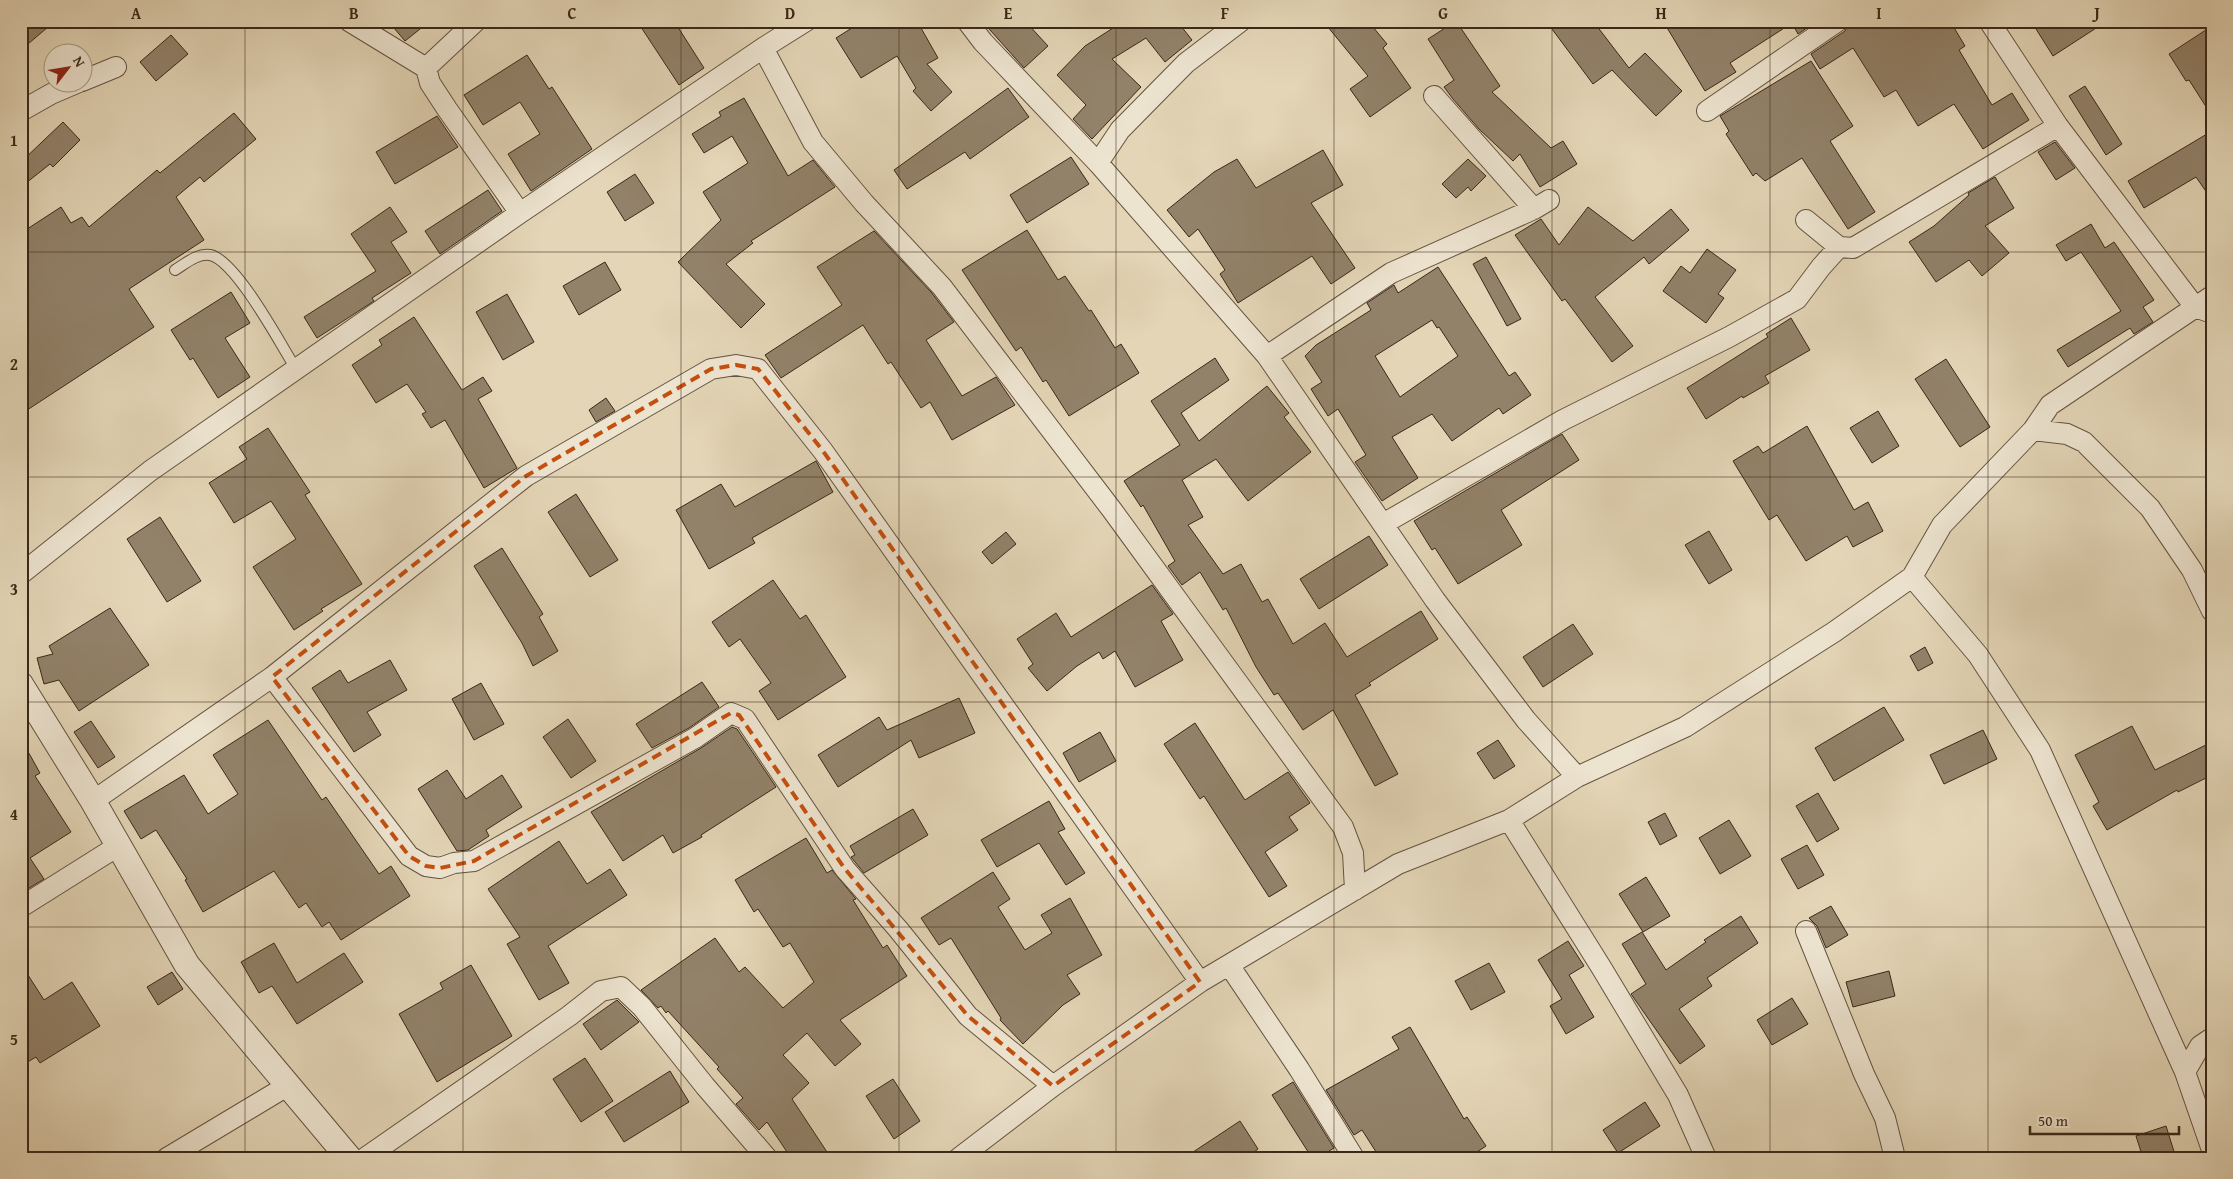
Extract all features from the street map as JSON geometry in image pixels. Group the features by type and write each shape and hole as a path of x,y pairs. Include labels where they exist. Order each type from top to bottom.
{"street":[{"path":"349,21 426,68 430,84 520,214"},
{"path":"426,68 476,21"},
{"path":"21,574 150,471 520,214 806,21"},
{"path":"967,21 983,42 1098,163 1267,356 1435,600 1526,720 1577,777"},
{"path":"1098,163 1120,130 1186,63 1241,21"},
{"path":"1707,111 1838,21"},
{"path":"1989,21 2058,126 2203,310"},
{"path":"764,48 813,142 864,203 942,286 1112,510 1342,828 1353,853 1355,890"},
{"path":"92,77 116,67"},
{"path":"21,111 55,92"},
{"path":"1267,356 1391,273 1541,205 1434,96"},
{"path":"1806,220 1839,247 1853,248 2058,126"},
{"path":"1383,524 1563,420 1729,337 1797,299 1821,266 1839,247"},
{"path":"959,1158 1053,1086 1200,982 1398,864 1509,820 1577,777 1684,727 1834,632 1912,577 1942,525 2033,430 2050,405 2203,310 2212,296"},
{"path":"93,801 272,677 526,476 711,370 736,365 758,369 823,451 1200,982"},
{"path":"2033,430 2067,434 2084,442 2150,508 2192,570 2212,611"},
{"path":"1912,577 1978,655 2040,750 2185,1072 2212,1150"},
{"path":"272,677 409,856 426,866 440,868 454,863 474,861 695,738 732,713 739,715 745,719 845,869 898,929 968,1016 1053,1086"},
{"path":"21,685 93,801 187,965 349,1158"},
{"path":"1509,820 1678,1095 1706,1158"},
{"path":"21,907 118,846"},
{"path":"1806,931 1864,1074 1885,1118 1895,1158"},
{"path":"1229,965 1299,1069 1354,1158"},
{"path":"364,1158 569,1016 602,991 621,987 642,1007 705,1086 767,1158"},
{"path":"2185,1072 2200,1046 2212,1038"},
{"path":"167,1158 287,1086"}],"lane":[{"path":"176,270 199,256 210,255 225,263 238,276 296,369"}],"highlighted area":[{"path":"736,365 758,369 823,451 1200,982 1053,1086 968,1016 845,869 739,715 731,713 474,861 440,868 426,866 409,856 272,677 526,476 711,369"}],"building":[{"path":"21,21 55,21 21,50"},
{"path":"388,21 430,21 405,41"},
{"path":"637,21 674,21 704,68 679,85"},
{"path":"863,21 917,21 938,58 927,64 952,92 931,111 913,91 916,88 897,56 861,78 836,38"},
{"path":"982,21 1025,21 1048,46 1024,68"},
{"path":"1124,21 1177,21 1192,40 1165,62 1146,38 1112,59 1141,87 1092,139 1073,119 1086,105 1057,75 1085,46"},
{"path":"1323,21 1368,21 1387,44 1383,48 1411,88 1370,117 1350,89 1368,76"},
{"path":"1456,21 1500,86 1492,92 1551,148 1563,141 1577,164 1540,187 1520,154 1513,161 1479,129 1453,99 1444,87 1454,80 1428,39"},
{"path":"1546,21 1593,21 1629,68 1645,53 1682,91 1656,116 1612,70 1593,84"},
{"path":"1663,21 1817,21 1798,34 1792,23 1730,63 1736,72 1705,91"},
{"path":"1850,21 1950,21 1965,46 1959,50 1992,105 2012,93 2029,120 1983,149 1954,104 1918,126 1896,90 1884,97 1853,48 1820,69 1811,54 1845,31"},
{"path":"2031,21 2107,21 2053,56"},
{"path":"2212,26 2212,116 2189,80 2186,81 2169,54"},
{"path":"171,35 188,54 156,81 140,62"},
{"path":"527,55 549,89 552,87 592,149 531,191 508,154 540,134 520,102 483,125 464,95"},
{"path":"1811,61 1853,126 1830,141 1875,212 1848,229 1802,158 1765,181 1756,173 1753,176 1726,134 1729,131 1720,116"},
{"path":"2085,86 2122,144 2106,155 2069,96"},
{"path":"1008,88 1029,117 970,159 965,152 907,189 894,170"},
{"path":"744,98 788,176 813,160 835,187 751,241 753,243 726,264 765,304 741,328 678,262 721,220 703,192 748,163 732,136 704,153 692,134 721,116 719,112"},
{"path":"234,113 256,139 204,182 200,177 176,197 204,240 129,289 154,327 21,414 21,233 61,207 71,223 82,217 89,227 157,170 160,173"},
{"path":"437,116 458,147 395,184 376,152"},
{"path":"63,122 80,140 53,167 50,164 21,187 21,162"},
{"path":"2212,131 2212,200 2196,177 2144,208 2128,181"},
{"path":"2055,142 2075,168 2056,180 2038,152"},
{"path":"1323,150 1343,185 1311,203 1355,268 1331,284 1312,256 1238,303 1220,274 1225,270 1198,229 1189,237 1167,210 1214,172 1237,159 1256,188"},
{"path":"1071,157 1089,184 1027,223 1010,195"},
{"path":"1468,159 1486,176 1471,191 1468,187 1456,198 1442,184"},
{"path":"635,174 654,203 625,221 607,192"},
{"path":"1995,177 2014,208 1985,226 2009,253 1982,276 1969,260 1936,282 1909,242 1934,226 1969,195 1968,193"},
{"path":"488,190 502,211 440,254 425,231"},
{"path":"390,207 407,232 391,242 411,273 372,298 374,301 317,338 304,317 376,271 351,234"},
{"path":"1588,207 1633,241 1671,209 1689,230 1649,264 1644,257 1595,297 1633,346 1612,362 1565,299 1562,301 1515,235 1541,219 1559,245"},
{"path":"2091,224 2105,248 2114,242 2154,300 2143,307 2153,322 2134,334 2130,328 2068,367 2057,350 2121,311 2081,252 2066,261 2056,245"},
{"path":"1027,230 1058,280 1065,276 1089,311 1091,310 1115,348 1121,344 1139,373 1069,416 1046,380 1043,382 1021,347 1016,351 962,270"},
{"path":"874,231 931,292 954,322 926,340 962,396 996,377 1015,405 952,440 930,402 921,408 891,362 888,364 863,325 781,378 765,355 842,305 817,267"},
{"path":"1707,249 1736,270 1718,294 1724,298 1706,323 1663,291 1681,266 1690,273"},
{"path":"1486,257 1521,319 1507,326 1473,264"},
{"path":"605,262 621,290 579,315 563,286"},
{"path":"1438,267 1509,376 1515,372 1531,395 1503,414 1499,408 1452,441 1432,414 1392,437 1418,478 1382,501 1355,462 1366,455 1338,409 1328,416 1311,389 1322,382 1305,356 1316,345 1371,310 1367,303 1394,285 1398,293","holes":["1432,320 1437,328 1439,327 1458,356 1400,397 1375,356"]},
{"path":"231,292 250,323 225,338 250,377 218,398 193,358 190,360 171,330"},
{"path":"507,294 534,342 503,360 476,312"},
{"path":"414,317 462,390 483,377 492,391 478,399 517,468 484,488 445,420 431,428 422,414 426,412 407,384 376,403 352,365 382,345 379,340"},
{"path":"1791,318 1810,350 1765,376 1769,383 1743,398 1742,396 1706,419 1687,388 1768,337 1766,334"},
{"path":"1215,358 1229,380 1181,413 1199,441 1267,386 1289,413 1284,417 1311,452 1248,501 1216,459 1182,480 1203,517 1188,525 1223,574 1241,564 1262,602 1268,599 1293,644 1325,623 1347,657 1421,611 1438,639 1369,683 1371,685 1355,695 1398,774 1375,786 1333,710 1303,730 1278,693 1274,695 1256,667 1226,608 1223,610 1200,572 1182,585 1168,566 1175,561 1143,505 1141,507 1124,481 1180,445 1151,401"},
{"path":"1946,359 1990,427 1960,447 1915,379"},
{"path":"606,398 615,411 596,422 589,410"},
{"path":"1878,411 1899,446 1872,463 1850,428"},
{"path":"1807,426 1854,510 1868,502 1883,531 1853,547 1847,536 1806,561 1777,515 1769,520 1733,461 1758,446 1763,453"},
{"path":"268,428 310,492 305,495 362,584 321,609 323,611 294,630 253,567 296,539 271,501 234,523 209,483 247,459 239,447"},
{"path":"1562,434 1579,460 1501,510 1522,545 1458,584 1435,548 1432,550 1414,521"},
{"path":"816,461 833,492 752,538 755,543 709,569 676,510 721,484 735,507"},
{"path":"576,494 618,560 590,577 548,512"},
{"path":"160,517 201,581 167,602 127,539"},
{"path":"1709,531 1732,570 1709,584 1685,545"},
{"path":"1006,532 1016,544 992,564 982,552"},
{"path":"1369,536 1388,565 1319,609 1300,579"},
{"path":"502,548 543,614 539,617 558,651 533,666 522,643 474,566"},
{"path":"773,580 800,619 806,615 846,677 778,720 759,691 771,683 740,639 729,647 712,622"},
{"path":"1152,585 1173,614 1161,621 1183,660 1135,687 1115,651 1103,659 1099,652 1077,666 1047,691 1028,668 1033,664 1017,639 1056,613 1071,637"},
{"path":"110,608 149,665 79,711 59,680 44,684 37,658 53,654 49,646"},
{"path":"1573,624 1593,654 1543,687 1523,657"},
{"path":"1925,647 1933,663 1918,671 1910,656"},
{"path":"390,660 407,690 367,712 381,735 354,752 312,688 340,670 348,683"},
{"path":"702,682 719,707 689,728 652,748 636,724"},
{"path":"481,683 504,724 474,740 452,699"},
{"path":"959,698 975,733 919,758 911,740 838,787 818,755 879,717 887,730"},
{"path":"1884,707 1904,740 1834,781 1815,748"},
{"path":"568,719 596,761 571,778 543,737"},
{"path":"268,720 322,800 326,797 379,874 391,866 410,896 341,940 329,922 322,927 306,903 299,908 274,871 203,912 185,880 187,879 156,830 141,839 124,811 184,775 208,814 238,794 213,755"},
{"path":"91,721 115,757 98,768 74,732"},
{"path":"1195,723 1245,800 1288,772 1310,803 1289,817 1298,830 1265,852 1287,886 1269,897 1204,796 1200,799 1164,744"},
{"path":"2132,726 2155,770 2212,742 2212,775 2178,792 2177,790 2107,830 2093,806 2099,802 2075,755"},
{"path":"732,727 737,729 776,787 701,835 702,837 673,853 663,835 623,861 591,812 701,748"},
{"path":"1983,730 1997,759 1944,784 1930,755"},
{"path":"1100,732 1116,761 1079,782 1063,753"},
{"path":"21,739 40,773 35,776 71,832 30,858 44,879 21,893"},
{"path":"1498,740 1515,766 1494,779 1477,753"},
{"path":"447,770 466,799 502,775 522,807 486,830 489,836 468,850 457,851 418,789"},
{"path":"1818,793 1839,829 1817,842 1796,806"},
{"path":"1049,801 1065,829 1058,832 1085,873 1066,885 1039,843 997,867 981,840"},
{"path":"913,809 928,835 864,873 851,857 855,855 850,846"},
{"path":"1665,813 1677,836 1660,845 1648,822"},
{"path":"1729,820 1751,856 1720,874 1699,838"},
{"path":"806,838 827,873 832,870 856,899 853,900 883,948 887,945 907,976 840,1020 861,1044 835,1066 807,1033 783,1055 809,1083 792,1099 831,1158 791,1158 767,1122 759,1130 736,1104 743,1098 717,1069 719,1067 668,1011 666,1013 661,1006 658,1008 641,990 715,938 739,972 745,967 783,1008 814,982 790,943 783,947 758,909 754,912 735,880"},
{"path":"559,841 587,884 610,869 627,895 548,946 569,983 539,1000 507,944 520,937 488,889"},
{"path":"1807,845 1824,875 1798,889 1781,859"},
{"path":"993,872 1010,899 998,907 1025,950 1052,933 1041,915 1070,898 1102,955 1067,975 1080,994 1063,1005 1023,1044 1000,1020 1001,1018 951,938 939,945 921,918"},
{"path":"1646,877 1670,916 1643,932 1619,894"},
{"path":"1831,906 1848,935 1826,948 1817,926 1809,918"},
{"path":"1741,916 1758,943 1707,978 1712,986 1679,1009 1705,1046 1680,1064 1631,994 1646,984 1622,944 1642,932 1666,970 1706,942 1704,940"},
{"path":"1568,941 1584,966 1569,975 1594,1017 1566,1034 1550,1006 1562,999 1538,960"},
{"path":"274,943 297,983 344,953 363,982 297,1024 272,986 259,993 241,962"},
{"path":"1489,963 1505,992 1471,1010 1455,981"},
{"path":"21,964 44,1000 72,982 100,1026 40,1063 36,1057 21,1066"},
{"path":"471,965 512,1036 437,1082 399,1014 443,989 440,983"},
{"path":"1889,971 1895,996 1853,1007 1846,982"},
{"path":"172,972 183,989 158,1005 147,987"},
{"path":"1792,998 1808,1024 1772,1045 1757,1020"},
{"path":"617,1000 639,1022 601,1050 583,1024"},
{"path":"1410,1027 1464,1119 1467,1117 1486,1146 1468,1158 1380,1158 1362,1130 1354,1135 1326,1090 1399,1049 1392,1037"},
{"path":"585,1058 613,1101 581,1122 553,1079"},
{"path":"670,1071 689,1102 624,1142 605,1112"},
{"path":"893,1079 920,1121 894,1139 866,1096"},
{"path":"1293,1082 1334,1148 1318,1158 1312,1158 1272,1095"},
{"path":"1645,1102 1660,1126 1618,1153 1603,1130"},
{"path":"1240,1121 1258,1149 1246,1158 1184,1158"},
{"path":"2166,1126 2176,1158 2143,1158 2136,1136"}]}
